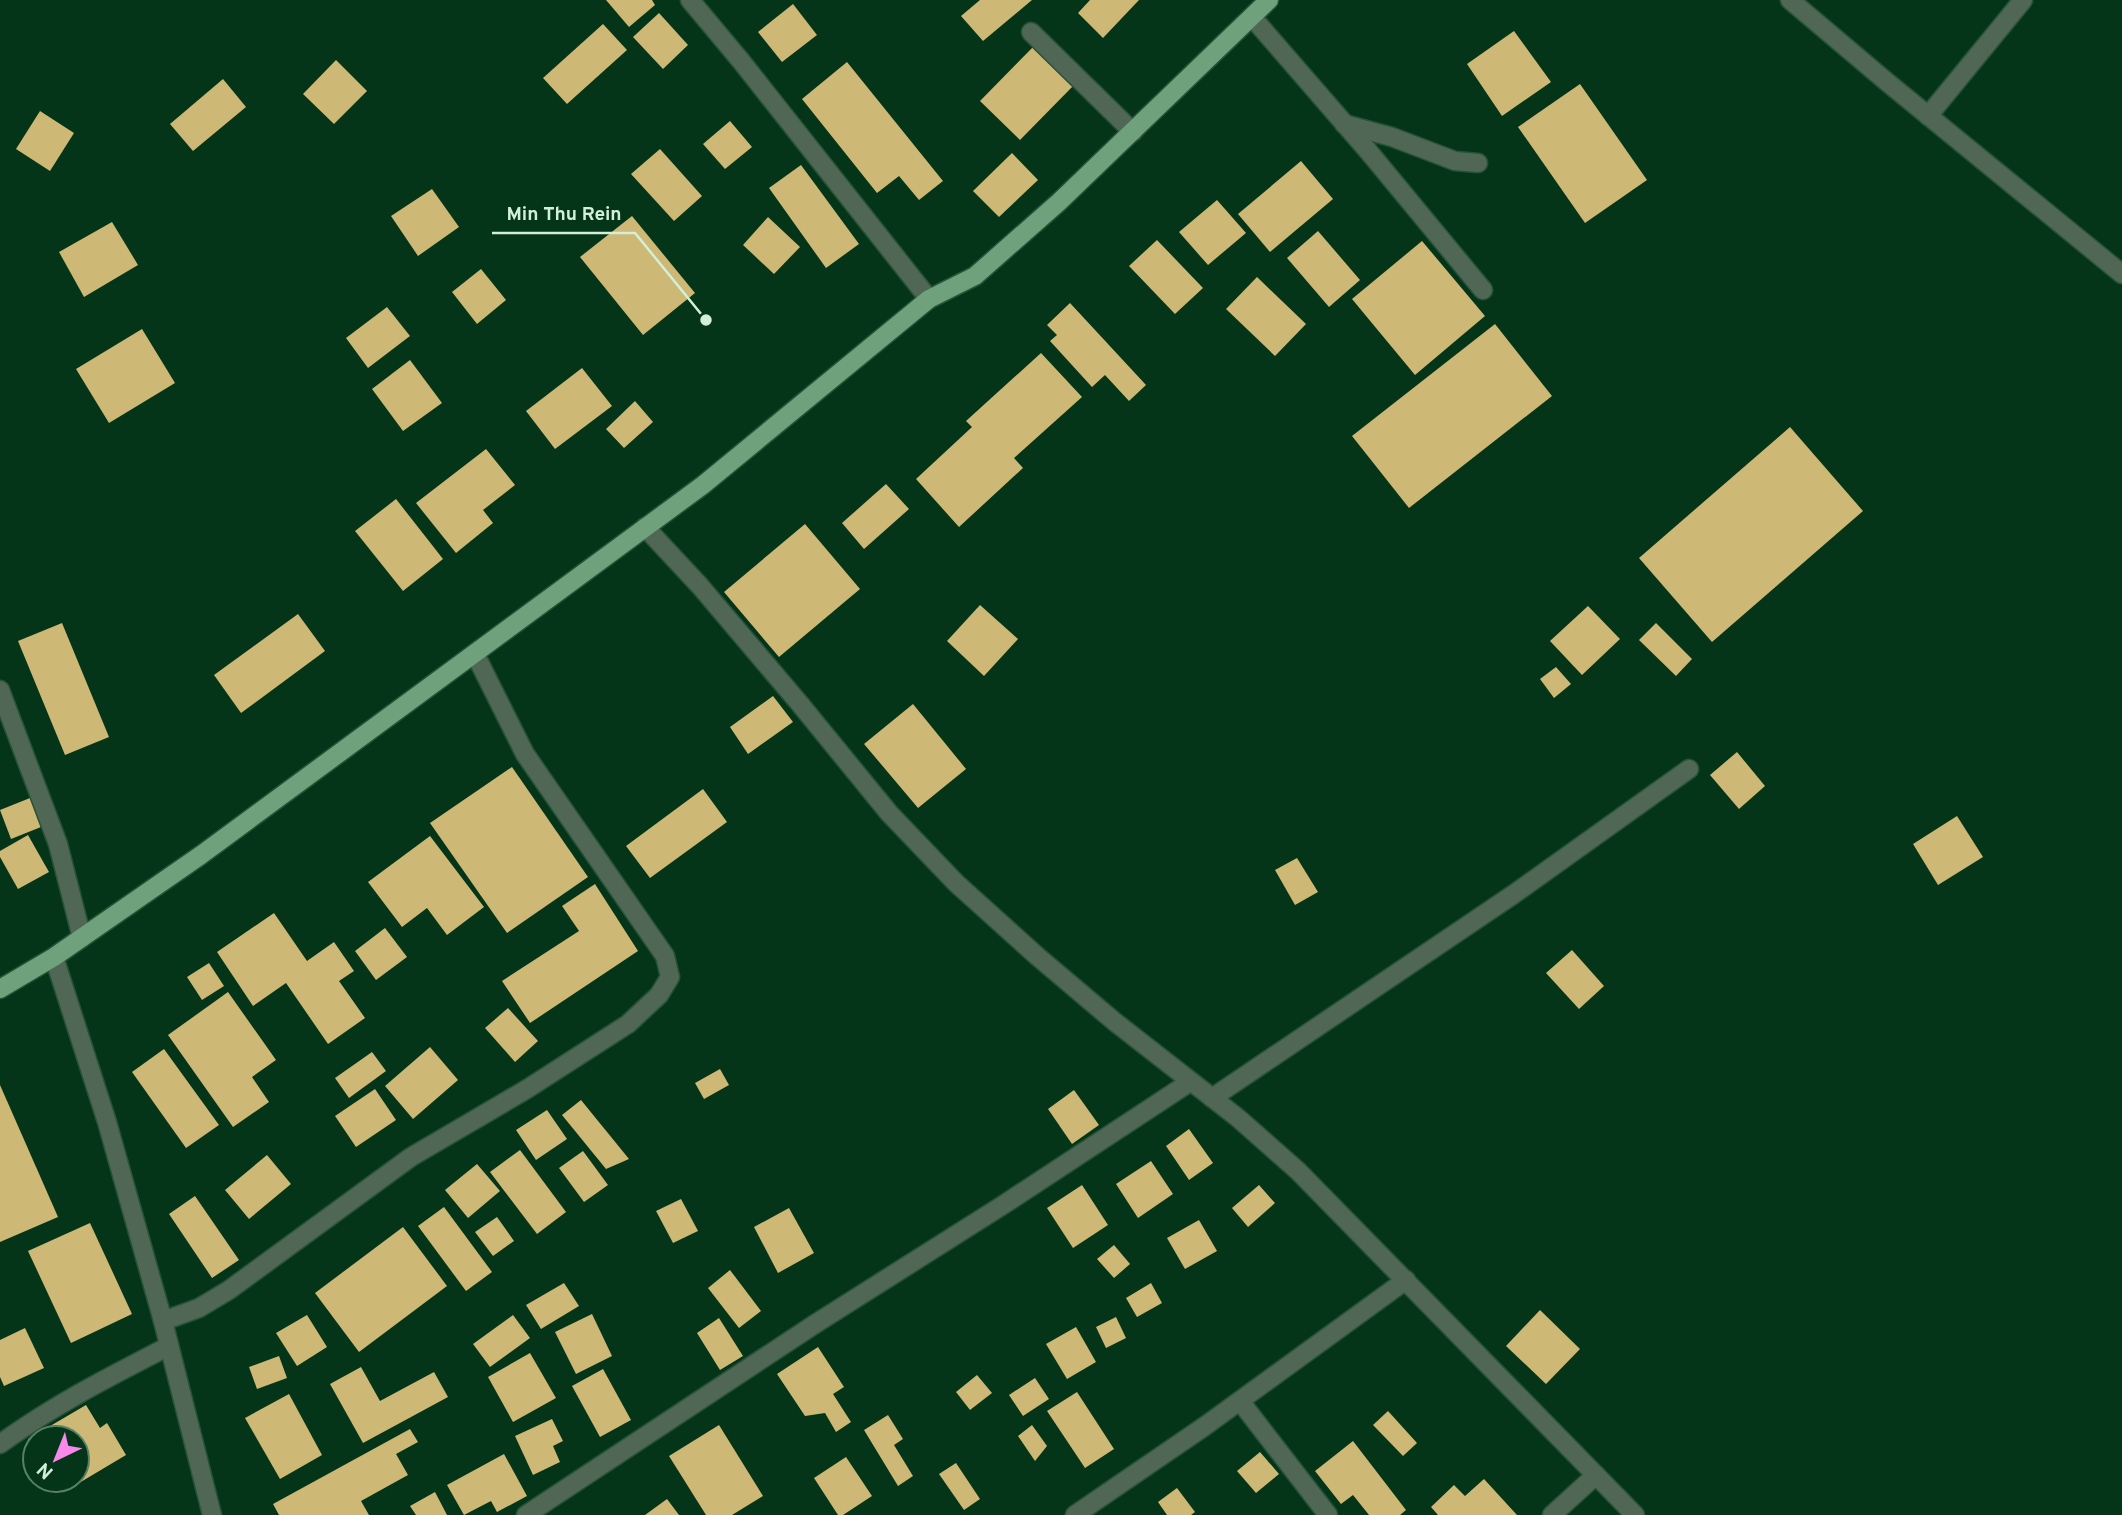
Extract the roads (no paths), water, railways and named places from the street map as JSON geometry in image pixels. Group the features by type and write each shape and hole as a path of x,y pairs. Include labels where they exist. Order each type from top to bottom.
{"main road":[{"path":"0,989 54,957 201,855 703,485 929,299 975,276 1059,202 1269,0"}],"street":[{"path":"690,0 929,299"},
{"path":"1790,0 2122,274"},
{"path":"1928,116 2023,0"},
{"path":"1252,17 1483,290"},
{"path":"1031,32 1133,132"},
{"path":"1344,124 1392,137 1455,161 1478,163"},
{"path":"645,527 750,645 889,813 957,883 1037,956 1238,1118 1298,1171 1636,1515"},
{"path":"163,1321 199,1308 229,1290 411,1157 527,1089 628,1024 659,995 670,977 665,956 524,754 475,654"},
{"path":"0,690 58,844 82,938"},
{"path":"1212,1098 1514,894 1689,769"},
{"path":"54,957 107,1122 163,1321 212,1515"},
{"path":"526,1515 815,1324 1190,1082"},
{"path":"1075,1515 1240,1401 1406,1280"},
{"path":"0,1444 83,1390 169,1346"},
{"path":"1240,1401 1328,1515"},
{"path":"1552,1515 1596,1475"}],"place":[{"name":"Min Thu Rein","path":"706,320"}]}
